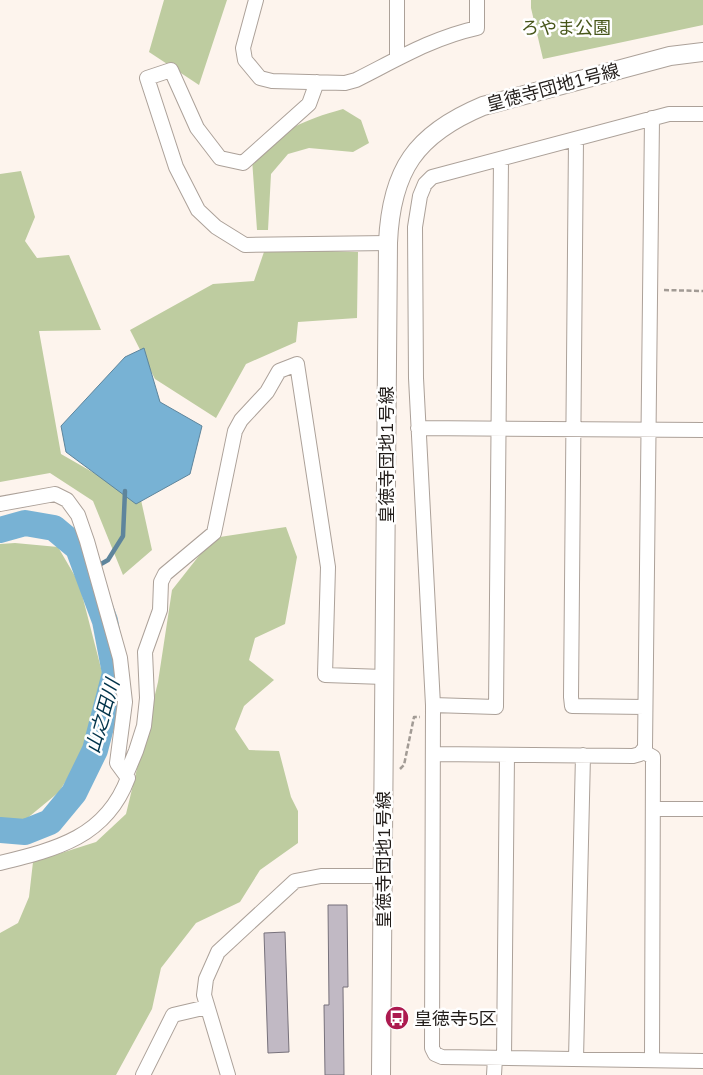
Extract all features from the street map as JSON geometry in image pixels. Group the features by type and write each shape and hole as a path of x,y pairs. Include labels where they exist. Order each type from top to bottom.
{"street":[{"path":"256,0 244,39 245,60 260,78 272,81 345,83 356,80 397,58 451,34 477,28 477,0"},
{"path":"397,0 397,58"},
{"name":"皇徳寺団地1号線","path":"381,1075 388,242 389,217 394,192 410,158 424,141 460,115 483,106 670,56 703,52"},
{"path":"317,82 309,104 243,163 220,158 197,128 172,70 147,78 176,167 198,210 216,227 245,245 388,242"},
{"path":"703,114 669,114 432,177 425,184 420,196 415,227 416,378 433,705 432,1048 435,1054 442,1057 703,1061"},
{"path":"433,754 633,756 645,748 652,118"},
{"path":"576,138 572,706 645,707"},
{"path":"433,705 496,706 501,158"},
{"path":"126,775 144,726 147,698 145,652 160,610 161,582 165,574 214,533 235,431 241,420 267,392 279,371 297,364 328,567 325,675 384,677"},
{"path":"418,428 703,430"},
{"path":"0,504 55,494 66,500 78,515 120,658 125,702 116,763 128,778 120,798 104,819 86,833 40,853 0,863"},
{"path":"642,751 653,757 652,1060"},
{"path":"494,1075 499,1058 507,754"},
{"path":"576,1059 583,755"},
{"path":"653,808 703,809"},
{"path":"228,1075 204,995 206,979 218,952 287,887 306,877 383,876"},
{"path":"144,1075 173,1015 207,1008"}],"path":[{"path":"650,290 703,291"},
{"path":"400,769 404,765 414,716 422,717"}],"green space":[{"path":"164,0 227,0 199,85 149,52"},
{"name":"ろやま公園","path":"531,0 703,0 703,25 543,59 531,8"},
{"path":"343,109 361,120 369,143 353,152 309,148 288,154 271,174 268,230 257,230 252,159 274,140 294,127"},
{"path":"21,171 35,217 25,241 37,258 69,255 101,330 39,331 61,454 141,500 152,550 123,575 93,501 50,473 0,482 0,174"},
{"path":"265,249 358,252 357,318 298,322 296,342 246,364 216,418 155,379 130,330 213,284 254,281"},
{"path":"286,527 297,557 285,624 255,638 249,660 274,680 244,706 235,729 249,750 279,751 291,797 298,811 298,843 260,870 240,902 196,923 161,968 152,1009 116,1075 0,1075 0,933 18,923 29,897 33,862 96,842 126,814 158,682 172,590 213,538"},
{"path":"15,543 58,547 79,583 103,676 86,748 59,792 25,820 0,818 0,544"}],"water":[{"path":"144,348 160,402 202,426 190,474 136,504 66,452 61,426 125,357"}],"building":[{"path":"328,905 347,905 348,987 343,987 344,1075 325,1075 324,1005 329,1005"},
{"path":"285,932 289,1052 268,1053 264,933"}],"waterway":[{"path":"87,572 108,560 123,536 125,491"},
{"name":"山之田川","path":"0,530 25,523 54,528 78,548 105,621 115,673 95,750 74,793 50,822 25,832 0,830"}],"place":[{"name":"皇徳寺5区","path":"397,1018"}]}
